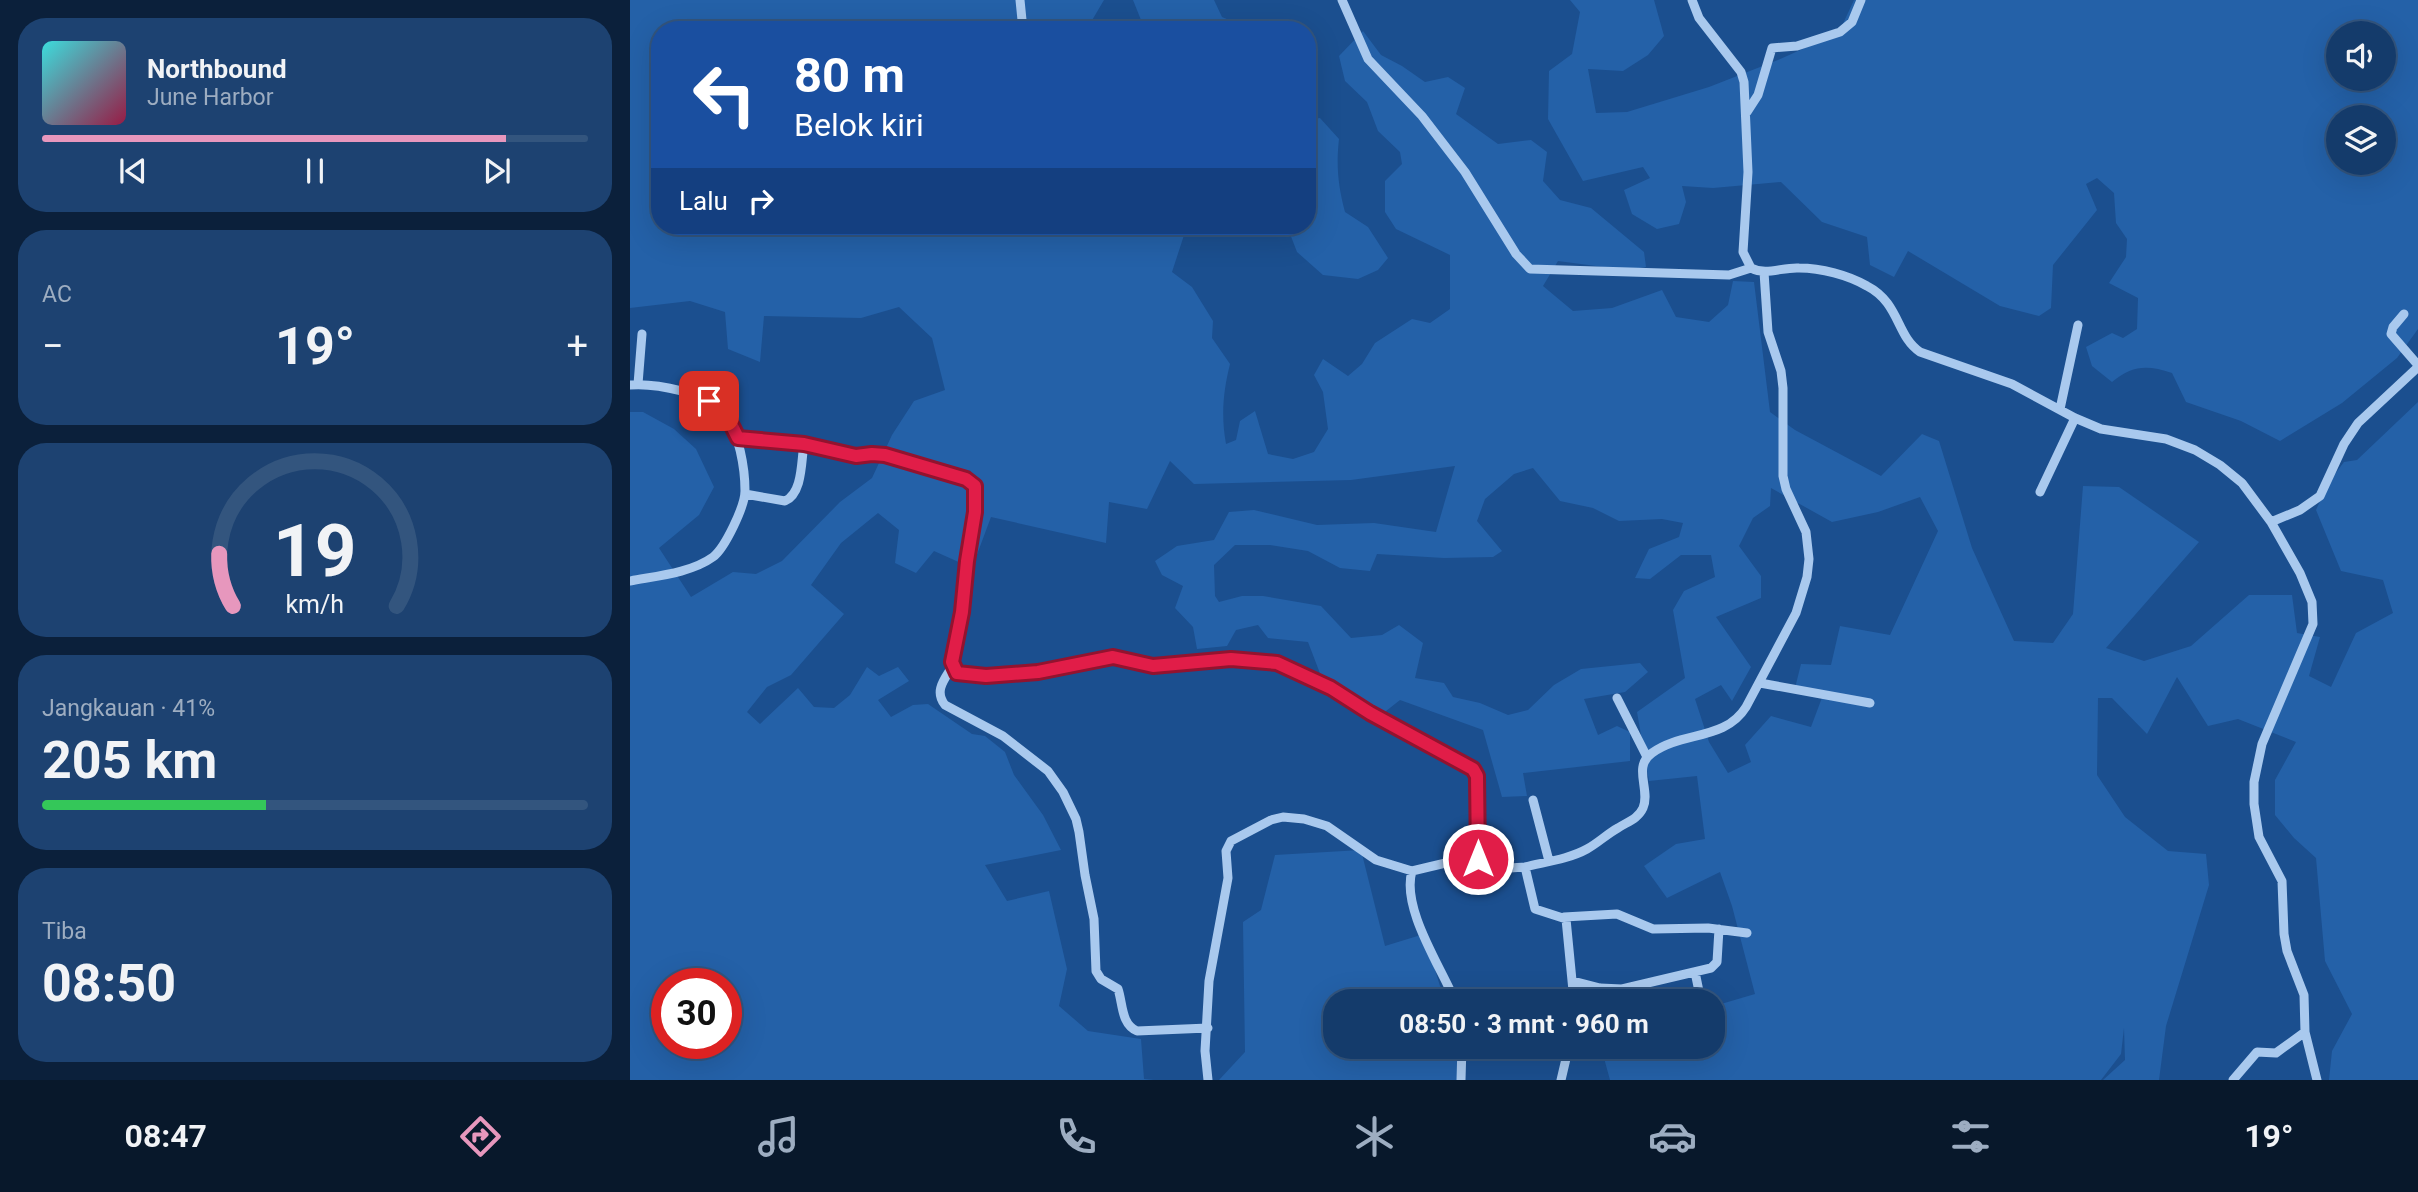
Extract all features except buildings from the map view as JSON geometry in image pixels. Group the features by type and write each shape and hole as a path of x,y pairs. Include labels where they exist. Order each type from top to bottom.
{"street":[{"path":"1020,0 1022,21"},
{"path":"1342,0 1368,59 1422,116 1465,172 1516,254 1530,269 1729,275 1751,268 1764,271 1810,268 1852,279 1887,300 1909,342 1920,352 2012,384 2101,429 2166,439 2195,450 2236,478 2271,522 2300,573 2314,612 2313,624 2262,744 2254,782 2254,804 2259,837 2283,881 2284,934 2304,995 2305,1032 2316,1080"},
{"path":"1692,0 1699,18 1743,77 1747,112 1748,172 1743,252 1751,268"},
{"path":"1747,112 1758,95 1772,48 1797,46 1840,32 1852,22 1861,0"},
{"path":"1208,1080 1205,1051 1209,981 1228,878 1226,852 1231,841 1271,820 1283,817 1304,819 1338,832 1376,860 1412,871 1454,861 1478,859 1490,867 1525,867 1588,848 1638,816 1644,805 1642,765 1647,757 1672,744 1729,726 1741,715 1796,613 1807,577 1809,559 1806,532 1786,489 1783,476 1783,388 1781,371 1768,332 1764,271"},
{"path":"2271,522 2300,510 2320,496 2344,444 2358,423 2418,366 2391,334 2393,327 2404,314"},
{"path":"2060,409 2078,326"},
{"path":"630,581 686,568 713,557 727,540 746,494 738,438 725,412 709,401 662,387 634,384 642,334"},
{"path":"2040,492 2076,418"},
{"path":"738,438 804,444 856,456 872,454 896,457 966,479 975,486 975,512 952,667 939,691 940,699 945,705 1003,736 1034,760 1055,780 1069,804 1079,831 1094,919 1096,971 1101,979 1118,989 1126,1022 1130,1027 1137,1031 1208,1028"},
{"path":"746,494 785,501 790,499 798,483 804,444"},
{"path":"952,667 961,674 986,676 1038,672 1113,657 1153,666 1231,659 1277,663 1331,688 1370,713 1473,769 1477,776 1478,859"},
{"path":"1759,683 1870,703"},
{"path":"1617,698 1647,757"},
{"path":"1533,800 1549,861"},
{"path":"1525,867 1535,909 1539,912 1564,918 1616,914 1653,929 1719,929 1747,933"},
{"path":"1412,871 1409,886 1424,940 1449,989"},
{"path":"1564,918 1568,922 1573,989"},
{"path":"1573,981 1600,988 1622,989 1711,968 1717,962 1719,929"},
{"path":"1695,972 1699,989"},
{"path":"2233,1080 2257,1052 2276,1053 2305,1032"},
{"path":"1461,1080 1462,1059"},
{"path":"1561,1080 1566,1059"}],"shaded area":[{"path":"630,0 1104,0 1092,21 651,21 651,235 1184,235 1172,272 1192,287 1213,321 1212,338 1230,364 1224,404 1226,444 1236,440 1240,421 1255,411 1268,454 1293,459 1314,452 1328,429 1323,392 1314,375 1323,359 1348,376 1362,364 1375,343 1412,319 1430,323 1450,309 1450,255 1396,229 1385,212 1385,181 1402,164 1400,152 1378,131 1367,102 1345,81 1339,56 1363,31 1381,55 1425,82 1448,77 1465,88 1456,114 1498,144 1531,140 1547,152 1543,181 1560,200 1591,208 1644,252 1646,267 1626,270 1558,261 1543,286 1573,311 1612,308 1662,290 1676,317 1709,322 1728,305 1733,281 1754,282 1770,412 1795,430 1881,476 1922,434 1939,441 1972,548 2014,641 2053,643 2073,614 2083,486 2119,487 2199,542 2106,648 2144,661 2191,646 2249,595 2292,595 2297,633 2320,637 2309,676 2331,687 2356,633 2393,613 2383,580 2341,571 2316,510 2328,483 2344,462 2357,460 2418,402 2418,1080 2329,1080 2332,1051 2352,1014 2325,961 2316,858 2294,838 2275,815 2275,780 2296,742 2238,719 2208,726 2177,677 2147,734 2112,698 2098,698 2097,775 2125,817 2168,851 2206,854 2209,885 2166,1026 2159,1080 2103,1080 2125,1060 2124,1028 2121,1054 2101,1080 1610,1080 1604,1059 1725,1059 1725,1003 1755,994 1732,906 1720,872 1667,898 1644,866 1676,844 1705,839 1697,776 1649,781 1637,712 1685,678 1673,610 1684,591 1715,577 1711,555 1681,555 1650,579 1635,578 1649,549 1679,537 1683,523 1662,519 1619,521 1593,508 1560,501 1533,468 1514,474 1485,499 1477,521 1502,551 1493,557 1444,558 1377,554 1370,571 1340,568 1308,551 1270,545 1235,545 1214,565 1215,596 1219,602 1242,596 1263,596 1321,606 1351,638 1382,635 1399,625 1423,643 1415,678 1444,683 1453,697 1480,703 1508,715 1528,710 1554,685 1581,669 1640,663 1648,672 1625,692 1584,699 1598,735 1617,726 1630,732 1630,761 1523,773 1527,796 1502,797 1483,730 1400,700 1381,715 1321,676 1308,642 1268,638 1258,625 1236,630 1227,646 1197,649 1193,627 1175,608 1183,586 1162,575 1155,561 1177,546 1214,540 1229,512 1254,510 1317,525 1374,523 1436,532 1455,466 1351,480 1194,484 1170,461 1147,509 1109,502 1106,543 991,517 972,568 934,551 916,573 895,563 899,530 878,513 841,543 811,585 844,614 791,675 767,687 747,712 760,724 798,688 814,707 834,708 850,695 867,667 879,676 898,667 909,681 878,700 891,717 913,705 928,704 972,734 985,736 1005,752 1014,775 1043,815 1061,850 985,865 1007,901 1049,891 1067,969 1059,1006 1088,1031 1141,1039 1144,1079 1154,1080 630,1080 630,412 643,412 674,429 696,449 714,487 699,515 659,548 691,597 733,572 756,574 782,561 840,502 872,478 892,435 914,401 945,390 932,338 899,307 861,318 764,316 760,362 728,349 725,312 690,301 630,308","holes":["1771,488 1832,522 1878,512 1920,497 1938,531 1890,635 1840,626 1831,665 1801,664 1795,688 1823,695 1811,727 1771,716 1745,745 1751,762 1728,773 1709,742 1695,699 1721,685 1732,701 1751,667 1716,617 1761,598 1761,576 1739,546 1753,518 1770,506"]},
{"path":"1133,0 1214,0 1222,17 1231,21 1141,21"},
{"path":"1570,0 1654,0 1664,36 1648,55 1623,71 1588,69 1596,113 1627,112 1709,87 1827,38 1841,28 1854,0 2418,0 2418,329 2397,358 2342,403 2280,441 2241,421 2186,402 2172,373 2140,368 2127,372 2112,382 2092,366 2086,347 2112,333 2123,338 2137,329 2138,298 2109,283 2126,257 2127,239 2116,223 2114,193 2097,178 2086,184 2097,210 2053,265 2051,308 2039,316 2000,306 1908,251 1894,277 1870,265 1867,237 1822,222 1781,182 1713,188 1682,186 1686,202 1679,224 1657,229 1632,214 1624,190 1650,178 1643,167 1583,181 1548,119 1549,71 1572,54 1580,12"},
{"path":"1320,118 1339,139 1338,176 1345,212 1368,227 1388,258 1378,270 1358,279 1323,275 1297,252 1290,235 1316,235 1316,119"},
{"path":"1361,850 1385,946 1424,934 1442,989 1323,989 1323,1059 1460,1059 1459,1080 1219,1080 1245,1052 1243,922 1261,910 1275,855"}],"route":[{"path":"709,401 725,412 738,438 804,444 856,456 872,454 896,457 966,479 975,486 975,512 962,612 952,662 957,673 1010,675 1069,667 1107,657 1153,666 1231,659 1277,663 1331,688 1370,713 1473,769 1477,776 1478,859"}]}
